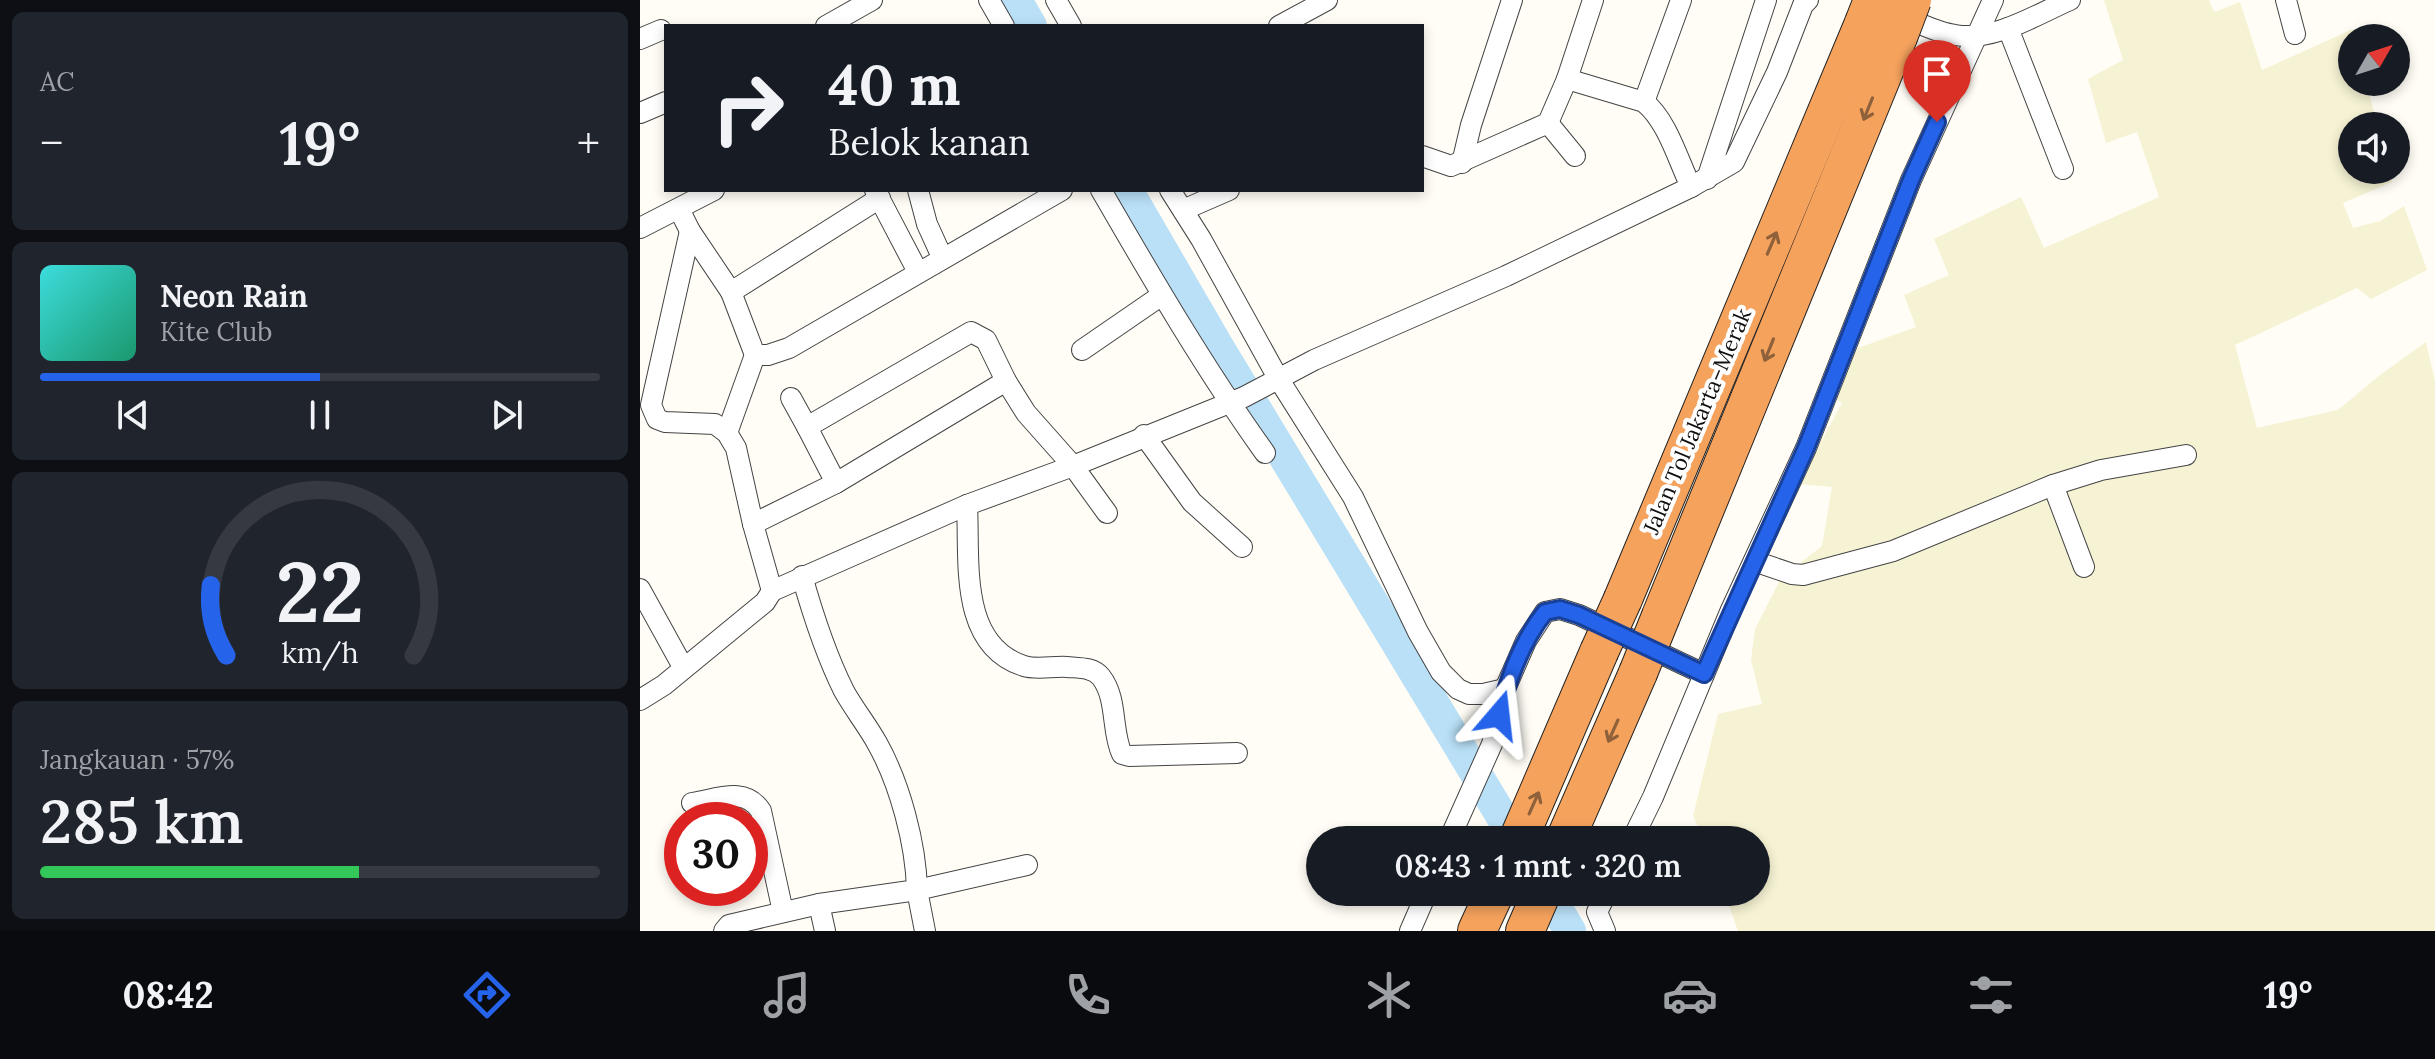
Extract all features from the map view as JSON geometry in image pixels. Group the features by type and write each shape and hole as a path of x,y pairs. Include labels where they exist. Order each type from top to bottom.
{"highway":[{"name":"Jalan Tol Jakarta–Merak","path":"1524,826 1873,15 1912,0"},
{"name":"Jalan Tol Jakarta–Merak","path":"1571,826 1661,616 1873,15"},
{"path":"1477,931 1489,906"}],"street":[{"path":"833,24 872,0"},
{"path":"989,0 1003,24"},
{"path":"1283,24 1327,0"},
{"path":"1462,163 1471,125 1512,0"},
{"path":"1424,157 1451,166 1548,123 1567,79 1593,0"},
{"path":"1644,102 1681,0"},
{"path":"1699,183 1766,0"},
{"path":"640,700 664,685 765,602 772,591 802,576 967,505 1237,400 1314,360 1506,276 1728,167 1739,155 1803,5 1808,0"},
{"path":"1638,826 1806,448 1911,180 1993,0"},
{"path":"1873,15 1955,35 1975,35 2008,28 2070,0"},
{"path":"2286,0 2295,34"},
{"path":"1061,1 1070,24"},
{"path":"2008,28 2063,169"},
{"path":"640,39 661,30"},
{"path":"1567,79 1644,102 1658,118 1699,183"},
{"path":"640,113 664,103"},
{"path":"1548,123 1575,156"},
{"path":"640,228 710,192"},
{"path":"919,192 927,224 942,257"},
{"path":"755,355 768,355 789,348 1058,192"},
{"path":"1102,192 1162,295 1237,400 1265,453"},
{"path":"1171,192 1274,380 1353,497 1418,632 1441,672 1458,689 1469,694 1505,689"},
{"path":"1183,210 1224,192"},
{"path":"731,292 878,194 918,272"},
{"path":"679,209 731,292 755,355 727,433"},
{"path":"690,231 651,405 657,419 665,422 715,424 727,433 736,448 772,591"},
{"path":"1082,350 1162,295"},
{"path":"807,427 966,333 977,333 986,340 1006,381 1040,431 1073,466 1107,513"},
{"path":"753,524 836,483 1006,381"},
{"path":"791,398 836,483"},
{"path":"1144,435 1192,502 1242,547"},
{"path":"1754,561 1803,575 1893,551 2053,485 2101,470 2186,455"},
{"path":"2053,485 2084,567"},
{"path":"967,505 975,617 986,640 999,654 1026,667 1086,668 1100,676 1116,722 1117,743 1122,754 1237,753"},
{"path":"802,576 815,621 844,691 892,772 916,861 917,890 925,931"},
{"path":"640,589 683,667"},
{"path":"1456,826 1492,744 1505,689 1535,625 1545,612 1560,609 1579,615 1704,674"},
{"path":"698,802 741,795 755,802"},
{"path":"768,843 783,912"},
{"path":"724,931 729,925 819,904 917,890 1027,865"},
{"path":"819,904 825,931"},
{"path":"1410,931 1421,906"},
{"path":"1595,925 1602,906"}],"shaded area":[{"path":"2104,0 2209,0 2214,12 2240,2 2262,70 2338,36 2338,96 2370,96 2374,112 2338,112 2338,184 2387,184 2343,203 2353,228 2380,221 2404,206 2427,270 2371,299 2357,288 2235,345 2257,428 2338,410 2426,342 2435,381 2435,931 1738,931 1729,906 1770,906 1770,826 1698,826 1693,816 1718,714 1762,704 1751,660 1755,629 1781,578 1822,546 1832,487 1798,484 1842,403 1831,396 1858,348 1916,327 1904,295 1949,275 1934,239 2021,197 2044,248 2159,197 2137,132 2106,143 2088,79 2123,60"}],"waterway":[{"path":"1016,0 1030,24"},
{"path":"1128,192 1508,826"},
{"path":"1555,906 1570,931"}],"route":[{"path":"1499,715 1505,689 1526,641 1545,612 1560,609 1579,615 1704,674 1806,448 1911,180 1937,122"}]}
